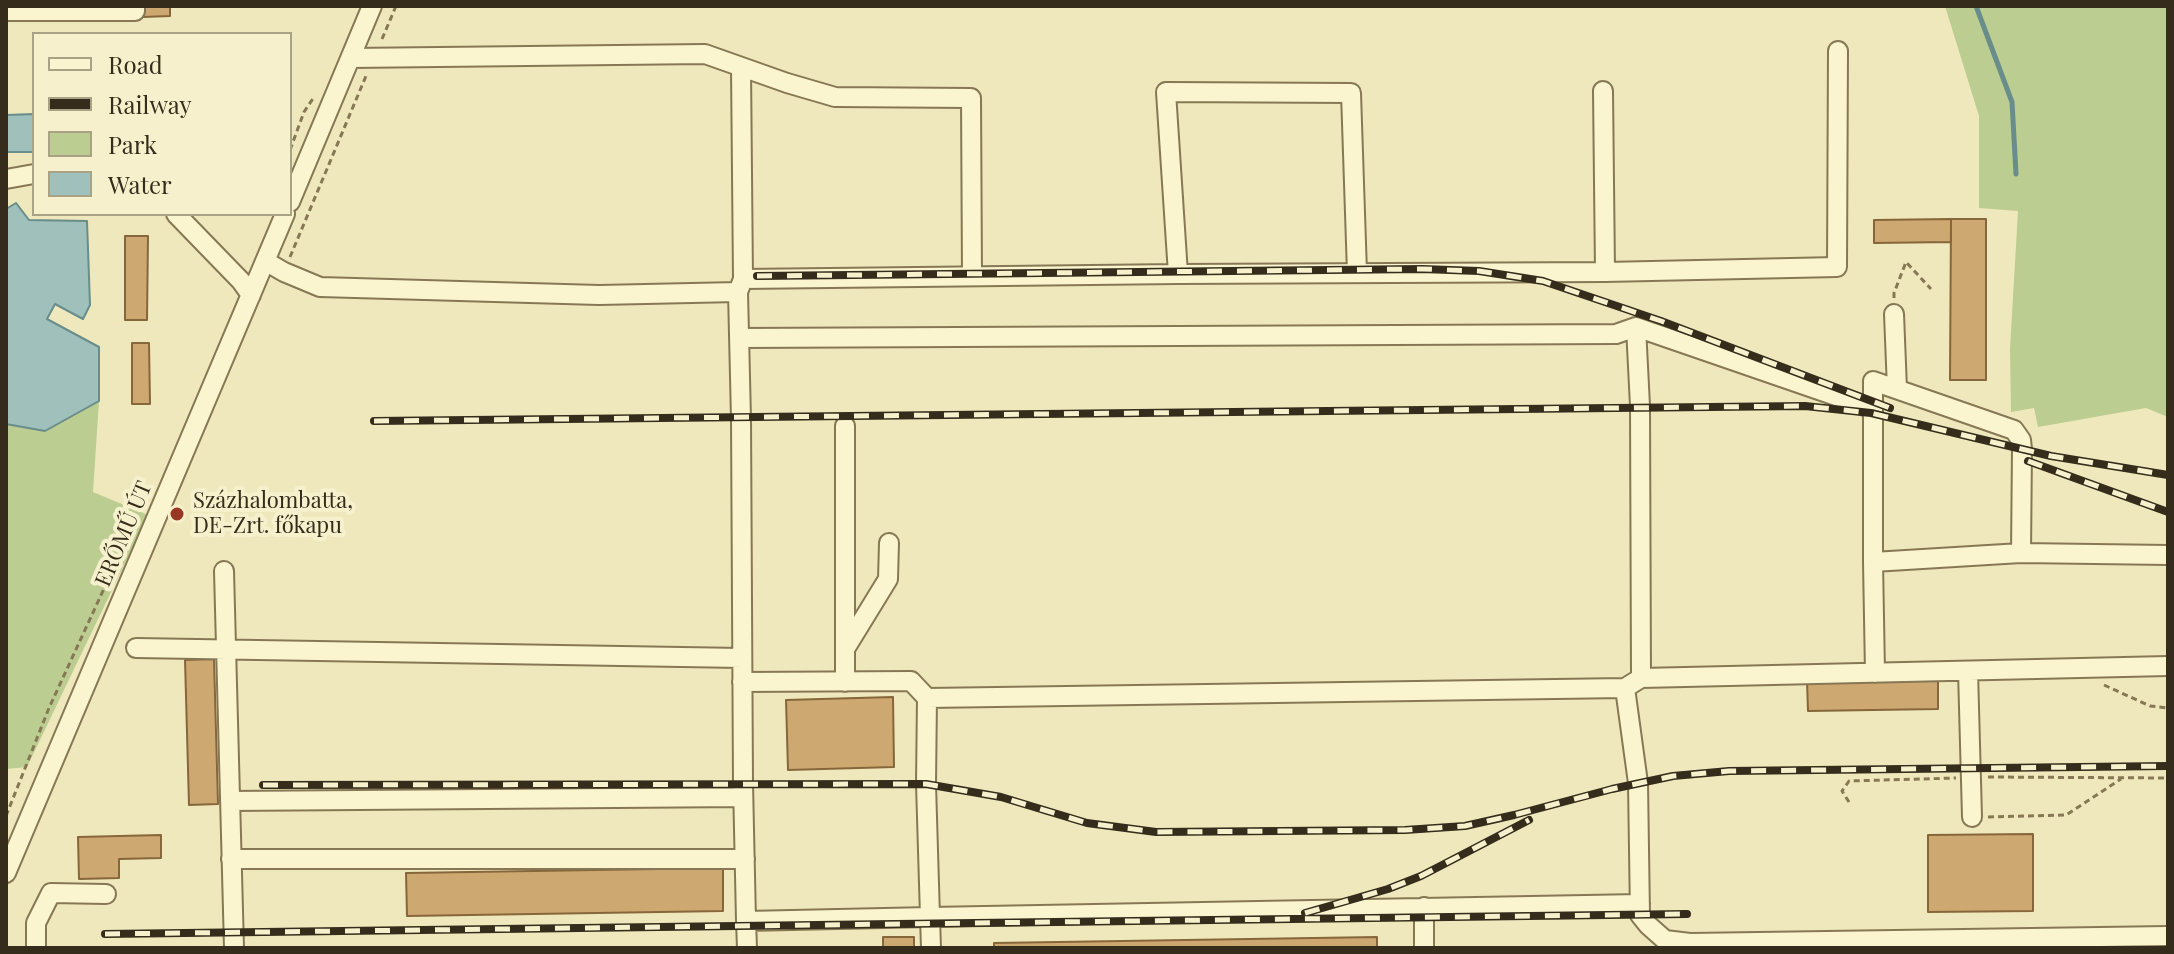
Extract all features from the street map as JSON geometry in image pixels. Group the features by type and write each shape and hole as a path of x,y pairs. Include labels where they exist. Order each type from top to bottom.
{"street":[{"path":"6,11 135,11 135,6"},
{"path":"292,197 372,6"},
{"path":"265,261 320,287 599,295 740,285 972,276 1605,272 1837,267 1838,51"},
{"path":"351,58 705,54 835,97 971,98 972,276"},
{"path":"741,68 739,338 747,948"},
{"path":"1603,91 1605,272"},
{"path":"1178,274 1166,92 1351,93 1357,273"},
{"path":"6,179 32,174"},
{"path":"178,216 251,295"},
{"name":"ERŐMŰ ÚT","path":"6,873 284,216"},
{"path":"1894,314 1897,389"},
{"path":"739,338 1616,334 1636,327 1871,408"},
{"path":"1636,327 1640,406 1633,683 1640,915 1648,925 1665,940 1690,943 2168,936"},
{"path":"1875,673 1873,381 2014,430 2021,440 2022,449 2021,553"},
{"path":"845,426 845,682"},
{"path":"845,649 888,579 889,543"},
{"path":"1873,562 2021,553 2168,555"},
{"path":"224,571 234,948"},
{"path":"136,648 742,658"},
{"path":"927,698 1633,683 2168,666"},
{"path":"1968,671 1972,817"},
{"path":"742,682 911,681 927,698 931,948"},
{"path":"230,801 743,797"},
{"path":"231,859 745,859"},
{"path":"36,948 36,923 51,893 106,894"},
{"path":"746,921 1640,904"},
{"path":"1424,907 1424,948"}],"path":[{"path":"284,272 396,6"},
{"path":"1894,314 1894,293 1906,262 1931,289"},
{"path":"2093,680 2150,706 2168,708"},
{"path":"1849,802 1842,791 1849,781 1972,777 2168,778"},
{"path":"1972,817 2066,815 2121,779"}],"green space":[{"path":"1945,6 2168,6 2168,417 2146,408 2038,427 2034,408 2011,412 2010,349 2018,211 1979,208 1979,116"},
{"path":"99,401 93,492 148,515 27,767 6,769 6,424 45,431"}],"water":[{"path":"32,114 32,152 6,152 6,115"},
{"path":"16,203 29,220 87,221 90,305 83,319 55,304 47,319 99,347 99,401 45,431 6,424 6,209"}],"building":[{"path":"143,6 170,6 170,16 143,17"},
{"path":"1951,219 1986,219 1986,380 1950,380"},
{"path":"1951,219 1951,242 1874,243 1874,220"},
{"path":"125,236 148,236 147,320 125,320"},
{"path":"132,343 149,343 150,404 132,404"},
{"path":"214,659 218,804 189,805 185,660"},
{"path":"1938,680 1938,709 1808,711 1807,681"},
{"path":"893,697 894,767 788,770 786,700"},
{"path":"2033,834 2033,911 1928,912 1928,835"},
{"path":"161,835 161,858 119,859 119,878 79,879 78,837"},
{"path":"723,868 723,911 407,916 406,873"},
{"path":"883,937 914,937 914,948 883,948"},
{"path":"1377,937 1377,948 994,948 994,943"}],"waterway":[{"path":"1976,6 2012,102 2016,174"}],"railway":[{"path":"757,276 1479,271 1543,281 1661,321 1890,408"},
{"path":"374,421 1805,406 1871,413 2051,456 2168,475"},
{"path":"2028,461 2168,512"},
{"path":"263,785 926,784 1001,797 1087,823 1156,832 1405,830 1465,826 1673,776 1729,771 2168,766"},
{"path":"1305,913 1421,876 1529,820"},
{"path":"105,934 1687,914"}],"place":[{"name":"Százhalombatta, DE-Zrt. főkapu","path":"177,514"}]}
